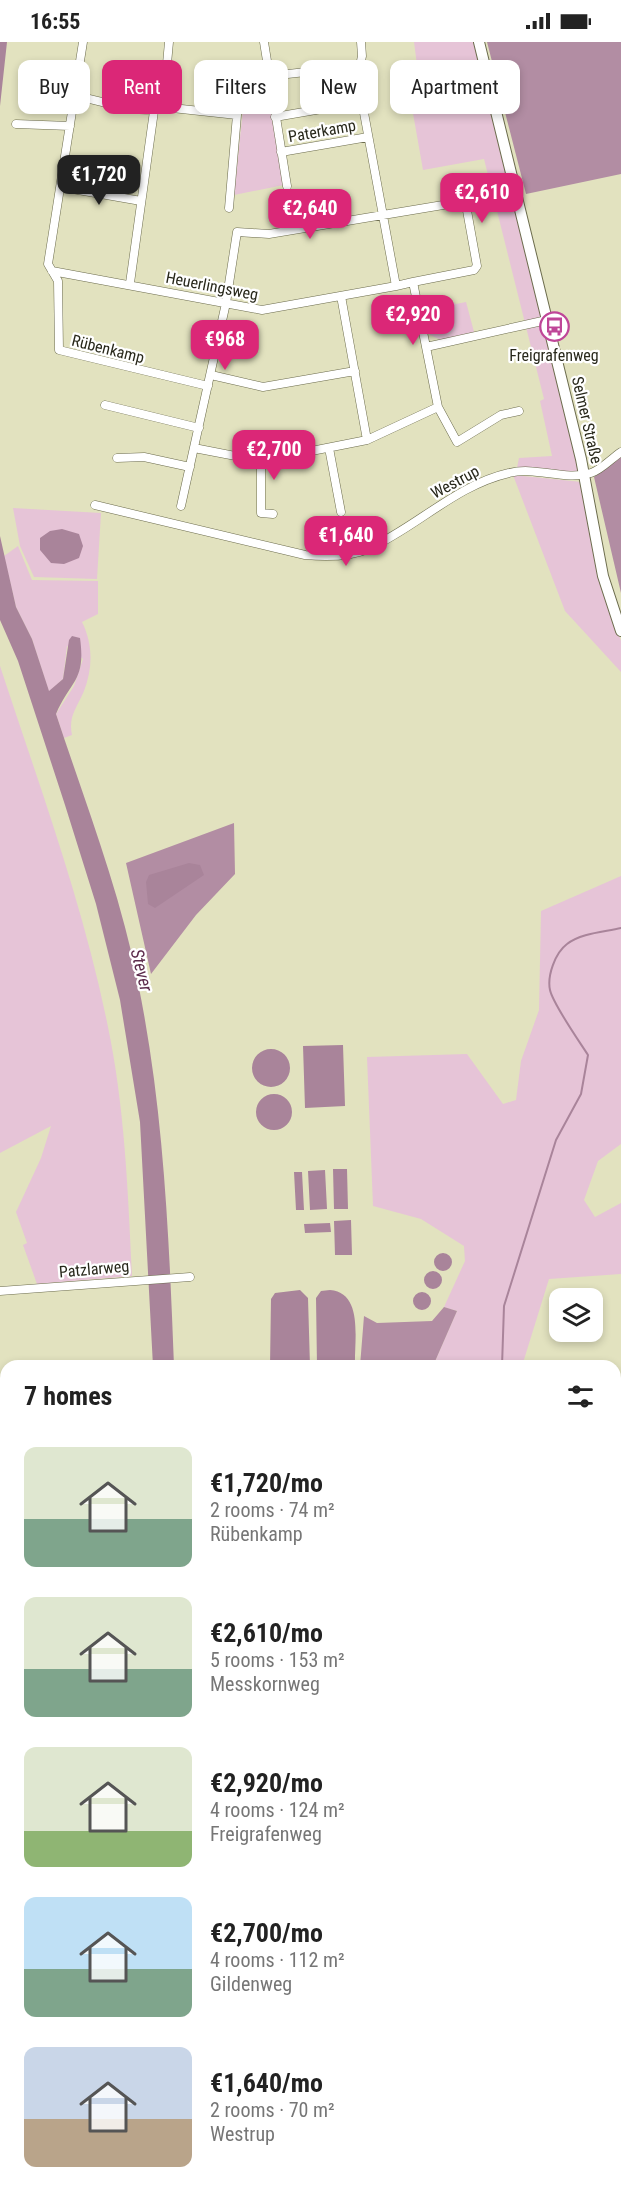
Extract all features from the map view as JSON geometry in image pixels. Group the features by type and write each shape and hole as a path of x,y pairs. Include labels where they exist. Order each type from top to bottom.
{"main road":[{"name":"Selmer Straße","path":"479,42 584,474 603,576 621,630"}],"street":[{"name":"Rübenkamp","path":"80,60 83,42"},
{"path":"167,60 169,42"},
{"name":"Paterkamp","path":"264,42 266,60"},
{"name":"Paterkamp","path":"361,42 362,60"},
{"name":"Paterkamp","path":"275,117 300,113"},
{"name":"Rübenkamp","path":"72,114 48,264 58,281 59,350 208,386"},
{"path":"130,283 154,114"},
{"path":"230,208 237,114"},
{"name":"Paterkamp","path":"274,114 287,186"},
{"name":"Paterkamp","path":"364,114 378,181 382,215"},
{"path":"16,123 70,126"},
{"name":"Paterkamp","path":"281,152 368,137"},
{"path":"60,187 141,201"},
{"path":"181,506 226,303 237,232 269,234 382,215 461,202 466,205 477,266 474,270 396,286 382,215"},
{"name":"Heuerlingsweg","path":"52,271 130,283 262,310 396,286"},
{"path":"413,282 438,407 457,442 501,416 519,411"},
{"path":"341,296 367,440"},
{"path":"426,347 547,320"},
{"path":"211,375 262,387 355,371"},
{"path":"105,405 199,428"},
{"path":"194,448 261,461 367,440 438,407"},
{"path":"329,448 341,512"},
{"path":"584,474 594,472 621,452"},
{"path":"117,458 144,457 190,467"},
{"path":"261,461 261,513 273,514"},
{"name":"Westrup","path":"95,505 305,555 335,556 369,549 452,497 497,476 523,471 584,474"},
{"name":"Patzlarweg","path":"0,1291 187,1277"}],"shaded area":[{"path":"0,42 7,42 0,106"},
{"path":"414,42 475,42 479,60 416,60"},
{"path":"487,42 621,42 621,174 526,194 505,114 520,114 520,60 492,60"},
{"path":"242,114 272,114 284,185 234,195"},
{"path":"413,114 493,114 580,473 517,468 519,458 552,456 540,401 544,399 484,159 423,170"},
{"path":"447,299 456,304 466,302 474,332 441,340 430,335 428,326 451,321"},
{"path":"621,457 621,593 594,477"},
{"path":"513,475 582,482 598,577 621,641 621,672 565,611"},
{"path":"13,508 101,513 97,579 34,577 20,546"},
{"path":"62,529 79,534 83,546 79,558 64,564 51,563 40,550 40,538 50,531"},
{"path":"0,536 16,607 32,639 49,691 63,679 69,640 72,636 80,638 79,672 56,714 122,915 147,1031 164,1174 174,1360 153,1360 140,1122 120,1000 96,904 65,805 18,661 0,620"},
{"path":"18,546 32,580 98,581 98,614 82,622 90,647 89,674 72,717 72,735 64,738 56,714 74,686 83,659 67,646 63,679 49,692 32,639 16,607 4,556"},
{"path":"0,666 73,890 108,1027 122,1120 132,1276 37,1284 23,1245 27,1243 16,1212 41,1158 51,1126 0,1153"},
{"path":"234,823 235,874 196,915 151,974 126,863"},
{"path":"189,863 200,865 204,875 155,908 148,904 146,882 149,875"},
{"path":"621,876 621,1144 598,1161 584,1200 595,1217 621,1203 621,1274 549,1279 524,1360 436,1360 457,1311 444,1307 465,1261 464,1246 421,1219 373,1206 367,1057 467,1054 503,1104 516,1100 521,1061 539,1010 541,911"},
{"path":"343,1045 345,1106 305,1108 303,1046"},
{"path":"271,1049 284,1055 290,1068 284,1081 271,1087 258,1081 252,1068 258,1055"},
{"path":"274,1094 287,1099 292,1112 287,1125 274,1130 261,1125 256,1112 261,1099"},
{"path":"333,1169 347,1169 348,1209 334,1209"},
{"path":"325,1170 327,1209 310,1210 308,1171"},
{"path":"294,1172 302,1172 304,1210 296,1210"},
{"path":"351,1220 352,1255 335,1255 334,1221"},
{"path":"330,1223 331,1232 305,1233 304,1224"},
{"path":"439,1253 447,1253 452,1258 450,1269 439,1271 434,1266 434,1258"},
{"path":"433,1271 439,1274 442,1280 439,1286 433,1289 427,1286 424,1280 427,1274"},
{"path":"300,1290 308,1298 310,1360 270,1360 271,1299 275,1293"},
{"path":"330,1290 341,1293 353,1309 356,1332 355,1360 317,1360 316,1298 321,1291"},
{"path":"422,1292 428,1295 431,1301 428,1307 422,1310 416,1307 413,1301 416,1295"},
{"path":"444,1307 457,1311 436,1360 360,1360 364,1316 377,1323 432,1321"}],"waterway":[{"path":"502,1360 504,1306 556,1140 581,1094 588,1055 552,996 549,984 551,972 559,953 573,940 621,928"}],"place":[{"name":"Freigrafenweg","path":"554,327"}],"water label":[{"name":"Stever","path":"142,970"}]}
